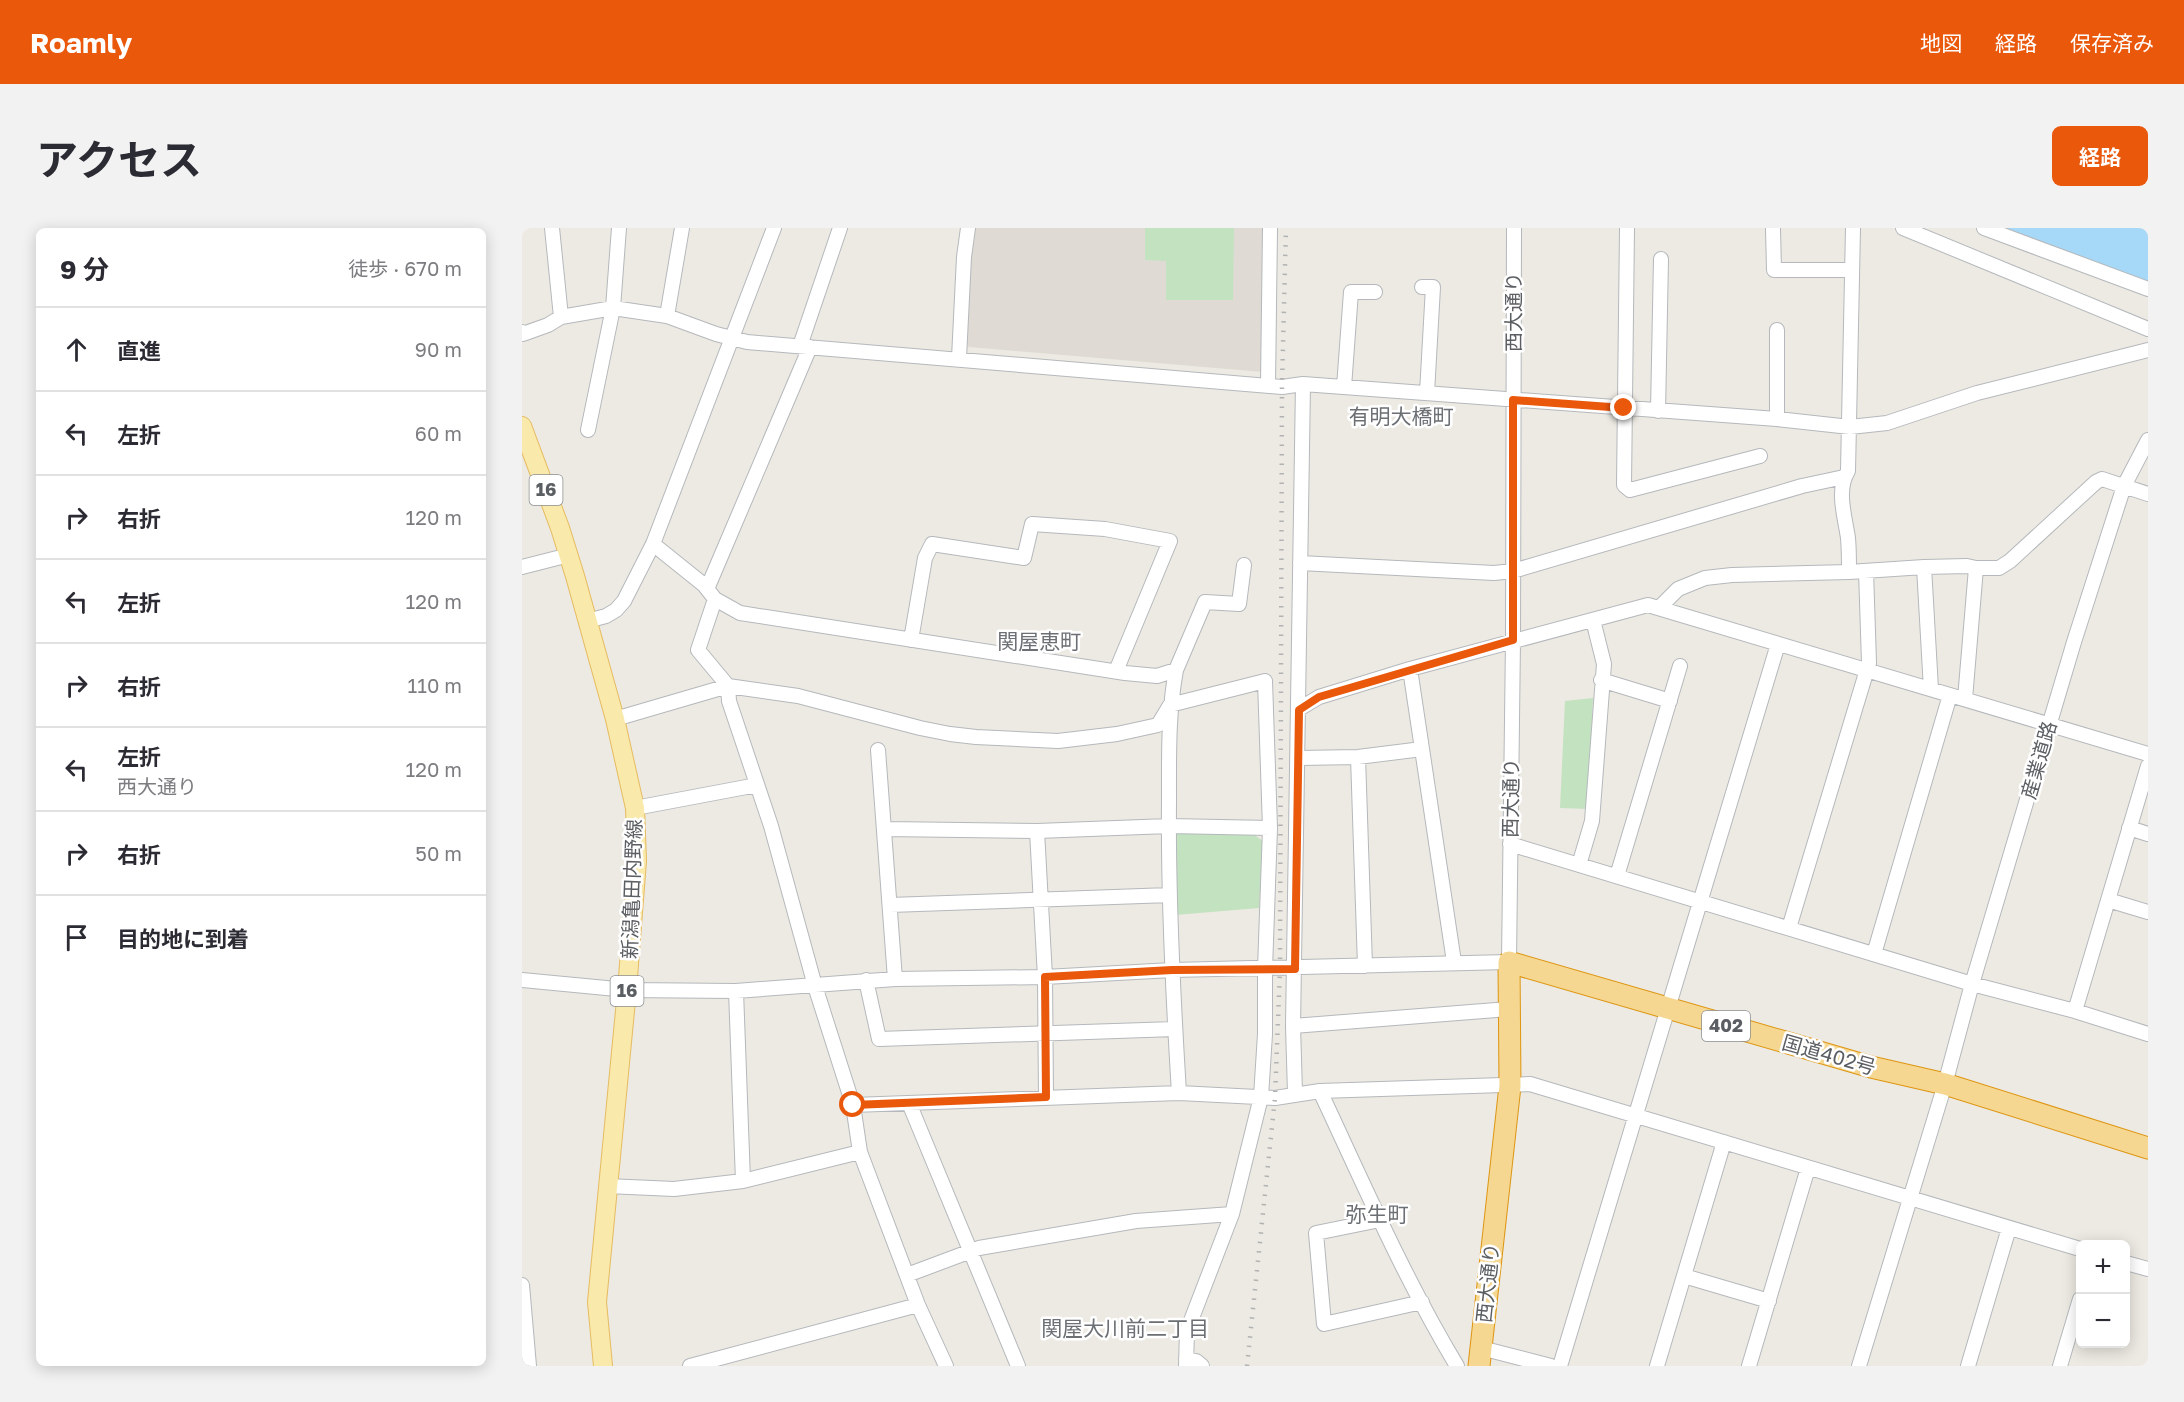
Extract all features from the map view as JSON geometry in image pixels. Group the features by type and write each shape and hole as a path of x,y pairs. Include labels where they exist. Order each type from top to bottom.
{"highway":[{"name":"西大通り","path":"1480,1357 1510,1086 1509,962"},
{"name":"国道402号","path":"1509,962 1871,1067 1945,1084 2148,1148"}],"main road":[{"name":"新潟亀田内野線","path":"522,426 568,555 615,719 635,808 638,861 597,1302 603,1366"}],"street":[{"path":"552,228 561,317"},
{"path":"588,430 613,308 619,228"},
{"path":"667,316 682,228"},
{"path":"587,621 606,616 624,601 653,544 774,228"},
{"path":"840,228 805,347 711,594 698,650 729,686 729,701 771,826 815,986 853,1105 860,1152 918,1305 946,1366"},
{"path":"959,358 964,257 968,228"},
{"path":"1268,386 1270,228"},
{"name":"西大通り","path":"1509,962 1514,571 1514,228"},
{"path":"1627,228 1624,485 1630,490 1760,456"},
{"path":"1849,572 1848,538 1842,508 1844,477 1848,471 1850,427 1852,228"},
{"path":"1902,228 2148,329"},
{"path":"1984,228 2148,290"},
{"path":"1773,229 1774,270 1852,270"},
{"path":"1658,411 1662,259"},
{"path":"1422,287 1434,287 1427,393"},
{"path":"1344,387 1351,292 1375,292"},
{"path":"522,332 523,334 549,325 561,317 613,308 667,316 732,339 805,347 959,358 1268,386 1303,384 1777,419 1850,427 1887,423 1977,393 2148,350"},
{"path":"1776,330 1777,419"},
{"path":"1295,1094 1293,1026 1303,384"},
{"name":"産業道路","path":"1859,1366 1945,1084 1972,984 2049,725 2124,486 2147,444"},
{"path":"1300,563 1494,573 1514,571 1802,486 1844,477"},
{"path":"1660,607 1678,589 1705,578 1924,567 1999,568 2010,561 2102,479 2148,494"},
{"path":"911,640 925,558 932,544 1024,558 1032,524 1105,529 1170,541 1116,671"},
{"path":"653,544 711,594 740,612 1116,671 1157,676 1176,670"},
{"path":"522,567 568,555"},
{"path":"1179,1093 1170,895 1170,705 1176,670 1204,602 1239,604 1244,565"},
{"path":"1924,567 1931,689"},
{"path":"1965,699 1976,568"},
{"path":"1789,928 1869,663 1866,571"},
{"path":"1299,710 1319,697 1410,669 1648,605 2148,754"},
{"path":"1579,865 1592,821 1604,664 1593,620"},
{"path":"1560,1366 1778,644"},
{"path":"1617,876 1680,666"},
{"path":"1410,669 1454,962"},
{"path":"1601,680 1670,701"},
{"path":"615,719 729,686 798,696 950,734 1058,741 1117,734 1158,725 1170,705 1265,681 1270,828 1265,1034 1261,1097 1232,1214 1187,1331 1186,1362 1196,1361 1202,1366"},
{"path":"1874,954 1950,695"},
{"path":"1298,758 1358,758 1422,749"},
{"path":"878,750 895,979"},
{"path":"1358,758 1365,966"},
{"path":"2074,1011 2148,766"},
{"path":"635,808 757,785"},
{"path":"885,829 1037,831 1169,826 1270,828"},
{"path":"2129,828 2148,834"},
{"path":"1037,831 1045,977 1046,1097"},
{"path":"1510,844 1972,984 2074,1011 2148,1034"},
{"path":"890,905 1170,895"},
{"path":"2108,900 2148,912"},
{"path":"522,980 627,990 736,991 866,980 1045,977 1172,970 1295,969 1509,962"},
{"path":"866,980 879,1039 1175,1029"},
{"path":"736,991 743,1180"},
{"path":"1293,1026 1509,1009"},
{"path":"853,1105 1179,1093 1275,1098 1320,1091 1530,1084 2076,1248"},
{"path":"1320,1091 1380,1220 1457,1366"},
{"path":"909,1103 1018,1366"},
{"path":"1657,1366 1724,1142"},
{"path":"607,1186 674,1189 743,1180 860,1152"},
{"path":"1749,1366 1809,1168"},
{"path":"907,1275 972,1251 1136,1221 1232,1214"},
{"path":"1380,1220 1316,1233 1324,1324 1422,1302"},
{"path":"1968,1366 2010,1228"},
{"path":"2130,1264 2148,1269"},
{"path":"1684,1276 1769,1301"},
{"path":"522,1285 529,1366"},
{"path":"690,1366 918,1305"},
{"path":"2060,1366 2076,1312"},
{"path":"1480,1357 1551,1366"}],"shaded area":[{"path":"973,228 1262,228 1263,372 969,347 964,342"}],"green space":[{"path":"1145,228 1234,228 1233,300 1166,300 1166,261 1145,260"},
{"path":"1593,698 1588,809 1560,808 1565,701"},
{"path":"1178,833 1253,834 1263,841 1259,908 1175,915 1174,836"}],"water":[{"path":"2005,228 2148,228 2148,284"}],"railway":[{"path":"1247,1366 1275,1098 1280,969 1282,387 1286,228"}],"district":[{"name":"有明大橋町","path":"1401,417"},
{"name":"関屋恵町","path":"1039,642"},
{"name":"弥生町","path":"1377,1215"},
{"name":"関屋大川前二丁目","path":"1125,1329"}],"route":[{"path":"853,1105 1046,1097 1045,977 1172,970 1295,969 1299,710 1319,697 1513,640 1513,400 1624,408"}]}
